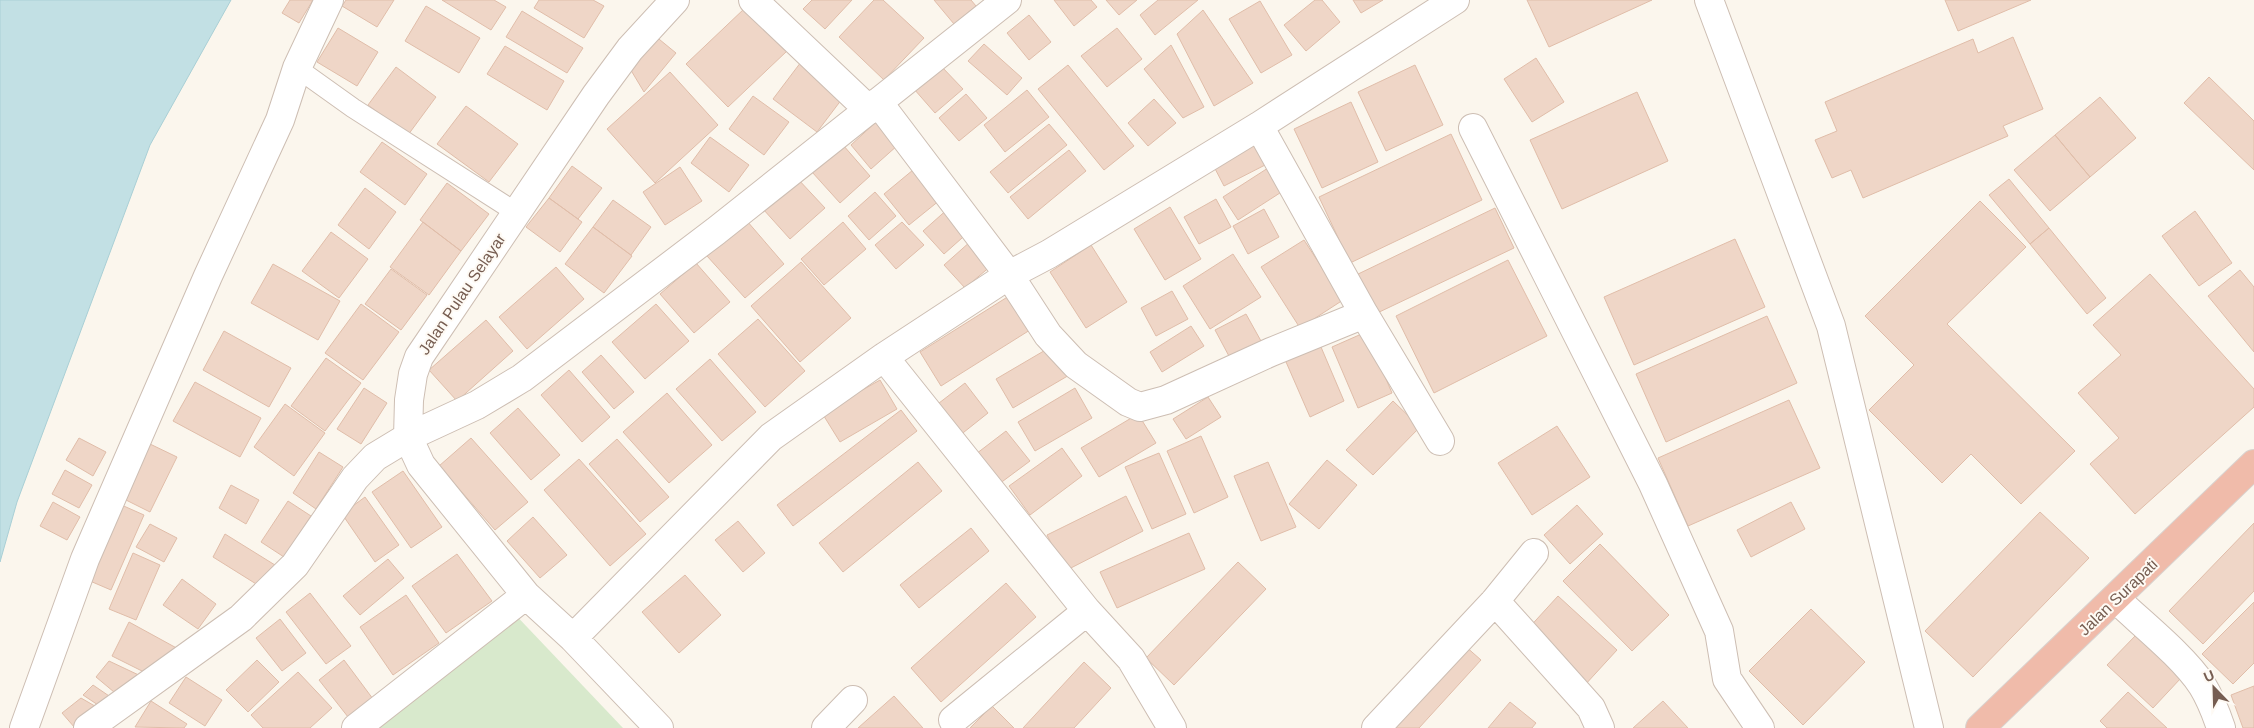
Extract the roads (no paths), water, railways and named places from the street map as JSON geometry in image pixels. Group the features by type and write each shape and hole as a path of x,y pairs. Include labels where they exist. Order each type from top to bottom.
{"highway":[{"name":"Jalan Surapati","path":"1980,728 2254,464"}],"street":[{"path":"24,728 85,559 208,276 280,120 297,68 329,0"},
{"name":"Jalan Pulau Selayar","path":"659,728 573,638 526,594 421,465 408,437 409,400 413,374 419,357 596,95 630,49 675,0"},
{"path":"753,0 873,106 1009,275 1048,335 1076,365 1128,402 1140,407 1166,400 1263,356 1364,314"},
{"path":"88,728 241,618 295,565 355,478 375,456 408,437 477,405 522,378 716,231 1007,0"},
{"path":"573,638 771,437 884,358 1009,275 1049,254 1259,126 1455,0"},
{"path":"1709,0 1831,326 1929,728"},
{"path":"1259,126 1364,314 1440,441"},
{"path":"1472,128 1653,484 1719,631 1727,679 1760,728"},
{"path":"884,358 1087,611 1131,659 1172,728"},
{"path":"1376,728 1495,601 1534,553"},
{"path":"356,728 526,594"},
{"path":"2116,599 2186,666 2201,684 2214,708 2221,728"},
{"path":"1495,601 1591,708 1600,728"},
{"path":"953,720 1087,611"},
{"path":"826,728 853,700"}],"lane":[{"path":"297,68 353,108 517,213"}],"water":[{"path":"0,0 231,0 150,145 17,502 0,562"}]}
